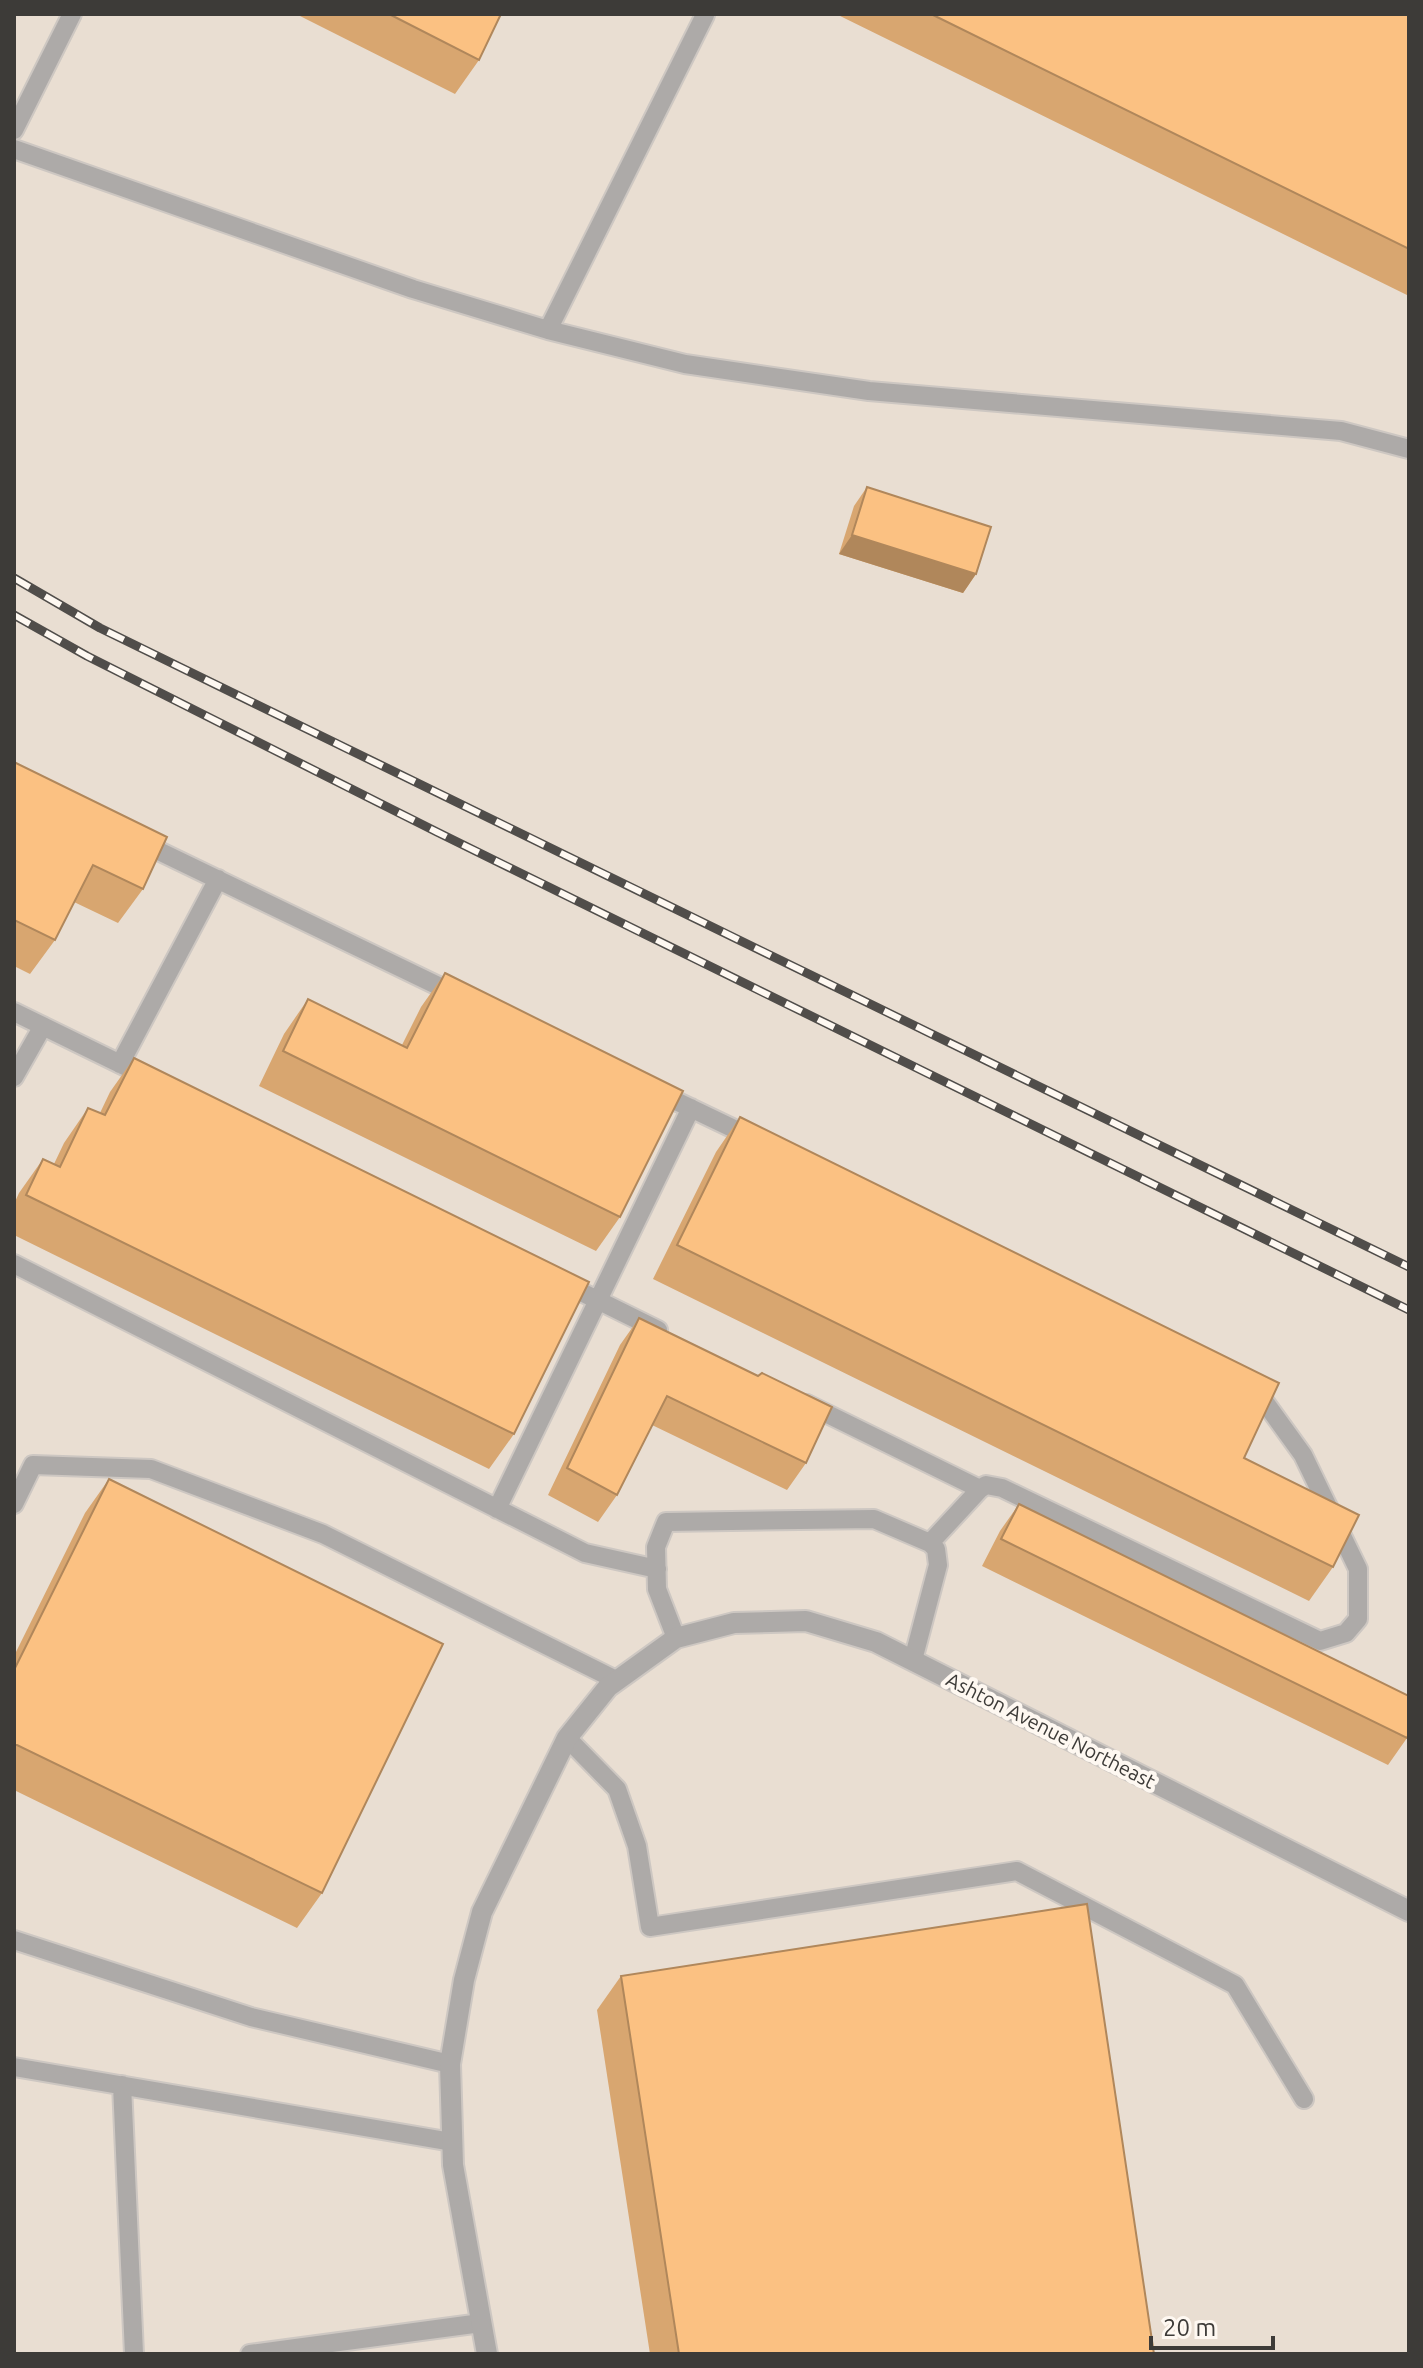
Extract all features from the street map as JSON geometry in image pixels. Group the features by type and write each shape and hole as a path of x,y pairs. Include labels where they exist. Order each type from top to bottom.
{"street":[{"name":"Ashton Avenue Northeast","path":"676,1638 734,1623 806,1621 876,1642 1409,1911"},
{"path":"487,2354 453,2165 450,2064 464,1980 482,1912 567,1738 608,1687 676,1638"}],"lane":[{"path":"14,130 72,14"},
{"path":"548,330 705,15"},
{"path":"14,149 413,289 548,330 685,364 869,391 1341,431 1409,449"},
{"path":"126,835 473,1003"},
{"path":"120,1064 218,879"},
{"path":"14,1012 162,1085"},
{"path":"14,1077 43,1026"},
{"path":"637,1082 775,1149"},
{"path":"497,1509 691,1108"},
{"path":"14,1264 585,1553 657,1569"},
{"path":"542,1273 669,1335"},
{"path":"930,1543 980,1489 986,1485 1002,1488 1320,1641 1346,1633 1358,1619 1358,1569 1303,1455 1264,1401 1229,1377"},
{"path":"796,1398 980,1489"},
{"path":"14,1504 33,1465 151,1469 323,1534 616,1680"},
{"path":"676,1638 657,1589 656,1547 666,1522 874,1519 930,1543 936,1549 938,1565 913,1660"},
{"path":"567,1738 617,1789 637,1846 650,1927 1017,1871 1235,1985 1304,2099"},
{"path":"14,1940 251,2017 450,2064"},
{"path":"14,2067 452,2142"},
{"path":"122,2085 134,2354"},
{"path":"250,2354 481,2323"}],"shaded area":[{"path":"14,14 1409,14 1409,2354 14,2354"}],"building":[{"path":"389,14 501,14 479,60"},
{"path":"931,14 1409,14 1409,249"},
{"path":"867,487 991,527 976,574 852,535"},
{"path":"14,762 167,837 143,889 93,865 55,940 14,920"},
{"path":"445,973 683,1091 620,1217 283,1051 308,999 407,1048"},
{"path":"134,1058 589,1282 514,1434 26,1195 43,1159 60,1167 88,1108 105,1115"},
{"path":"740,1117 1279,1383 1244,1458 1359,1515 1333,1567 677,1245"},
{"path":"639,1318 758,1376 762,1373 832,1407 806,1463 667,1396 617,1495 567,1468"},
{"path":"109,1479 443,1644 322,1893 14,1745 14,1670"},
{"path":"1019,1504 1409,1696 1407,1738 1001,1539"},
{"path":"1087,1904 1154,2354 679,2354 621,1976"}],"railway":[{"path":"14,578 100,628 1409,1267"},
{"path":"14,615 87,656 437,832 1409,1310"}]}
